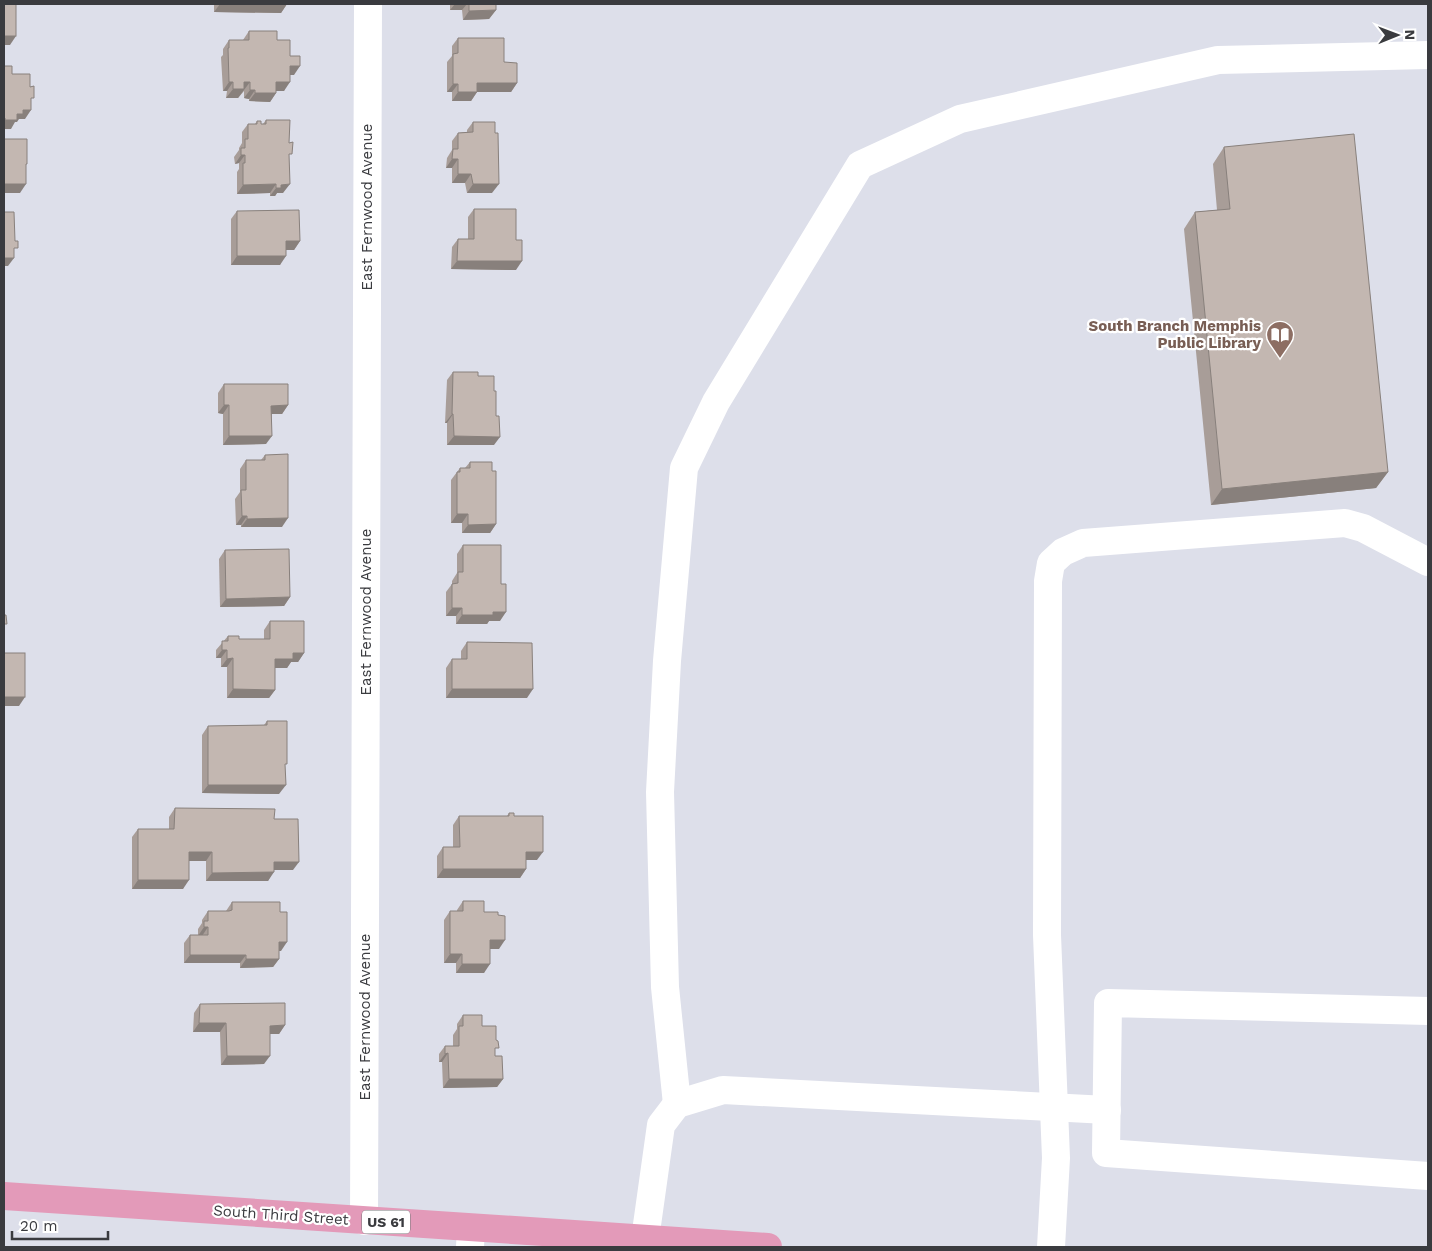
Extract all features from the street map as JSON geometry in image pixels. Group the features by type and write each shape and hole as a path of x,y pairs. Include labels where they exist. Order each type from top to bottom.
{"main road":[{"name":"South Third Street","path":"4,1196 364,1221 470,1238 645,1239 768,1247"}],"street":[{"name":"East Fernwood Avenue","path":"364,1221 368,4"},
{"path":"677,1104 665,987 660,792 667,661 684,468 716,402 860,165 960,119 1218,60 1428,54"},
{"path":"1051,1247 1056,1158 1047,935 1048,581 1051,563 1063,552 1083,543 1345,523 1363,528 1428,562"},
{"path":"1428,1011 1108,1003 1106,1110 1106,1154 1428,1176"},
{"path":"645,1239 661,1124 677,1104 723,1090 1106,1110"}],"building":[{"path":"4,4 16,4 16,36 4,36"},
{"path":"469,4 496,4 496,10 469,11"},
{"path":"249,31 277,31 277,40 290,40 290,56 300,56 300,66 290,66 290,82 276,82 276,93 255,93 255,90 250,90 250,82 244,82 244,89 233,89 233,82 229,82 229,40 249,40"},
{"path":"458,38 504,38 504,62 517,63 517,83 477,83 477,92 458,92 458,84 453,84 453,54 458,53"},
{"path":"4,66 12,66 12,74 30,74 30,87 34,86 31,110 23,110 23,114 17,114 17,120 5,120 4,118"},
{"path":"266,120 290,120 289,143 293,142 292,154 289,154 290,184 281,185 281,188 276,188 276,184 243,185 245,155 241,155 241,148 245,148 245,139 248,139 248,124 257,124 257,121 261,121 261,124 266,124"},
{"path":"473,122 495,122 495,133 498,133 499,184 473,184 471,174 458,174 458,159 452,159 453,149 458,149 458,133 473,132"},
{"name":"South Branch Memphis Public Library","path":"1354,134 1388,472 1222,489 1195,212 1230,209 1224,147"},
{"path":"4,139 27,139 26,184 5,184 4,186"},
{"path":"474,209 516,209 516,240 522,240 522,261 457,261 458,239 474,239"},
{"path":"299,210 300,241 286,241 286,256 237,256 237,211"},
{"path":"4,212 14,212 15,241 18,241 18,248 14,248 14,258 4,258"},
{"path":"453,372 478,372 478,376 494,376 496,416 499,416 500,437 454,436 452,414"},
{"path":"224,384 288,384 288,405 271,406 272,436 229,436 229,405 224,405"},
{"path":"288,454 288,518 247,519 247,516 242,516 241,490 246,490 246,460 265,460 265,455"},
{"path":"470,462 492,462 492,471 496,471 496,524 468,525 468,514 457,514 457,472 460,472 460,468 470,468"},
{"path":"463,545 501,545 501,584 506,584 506,612 493,612 493,615 462,615 462,608 452,608 452,584 458,583 458,572 463,572"},
{"path":"289,549 290,597 226,599 225,550"},
{"path":"4,615 6,615 7,624 4,624"},
{"path":"270,621 304,621 304,653 293,653 293,659 275,659 275,690 233,689 233,658 227,659 227,650 222,650 222,641 228,641 228,636 239,636 239,639 270,639"},
{"path":"467,642 532,643 533,689 452,689 452,659 467,659"},
{"path":"4,653 25,653 25,697 4,697"},
{"path":"267,721 287,721 286,785 208,785 208,726 267,725"},
{"path":"175,808 275,809 274,819 298,819 299,862 274,862 274,872 212,873 212,852 189,852 189,880 138,880 138,829 174,829"},
{"path":"509,813 514,813 514,816 543,816 543,852 526,852 526,869 443,869 443,847 460,847 459,816 509,816"},
{"path":"463,901 484,901 484,912 498,912 498,915 505,916 505,940 490,940 490,964 462,964 462,954 450,954 450,911 463,911"},
{"path":"232,902 280,902 280,912 287,912 287,942 279,942 279,959 246,959 246,955 190,955 190,935 208,935 208,927 204,927 204,921 208,921 208,911 232,910"},
{"path":"285,1003 285,1025 270,1026 270,1056 227,1056 226,1023 199,1023 200,1004"},
{"path":"463,1015 482,1015 482,1026 496,1026 496,1040 498,1041 499,1048 495,1048 495,1056 502,1056 503,1079 449,1079 448,1053 445,1054 445,1046 459,1046 459,1026 463,1026"}],"place":[{"name":"South Branch Memphis Public Library","path":"1280,359"}]}
